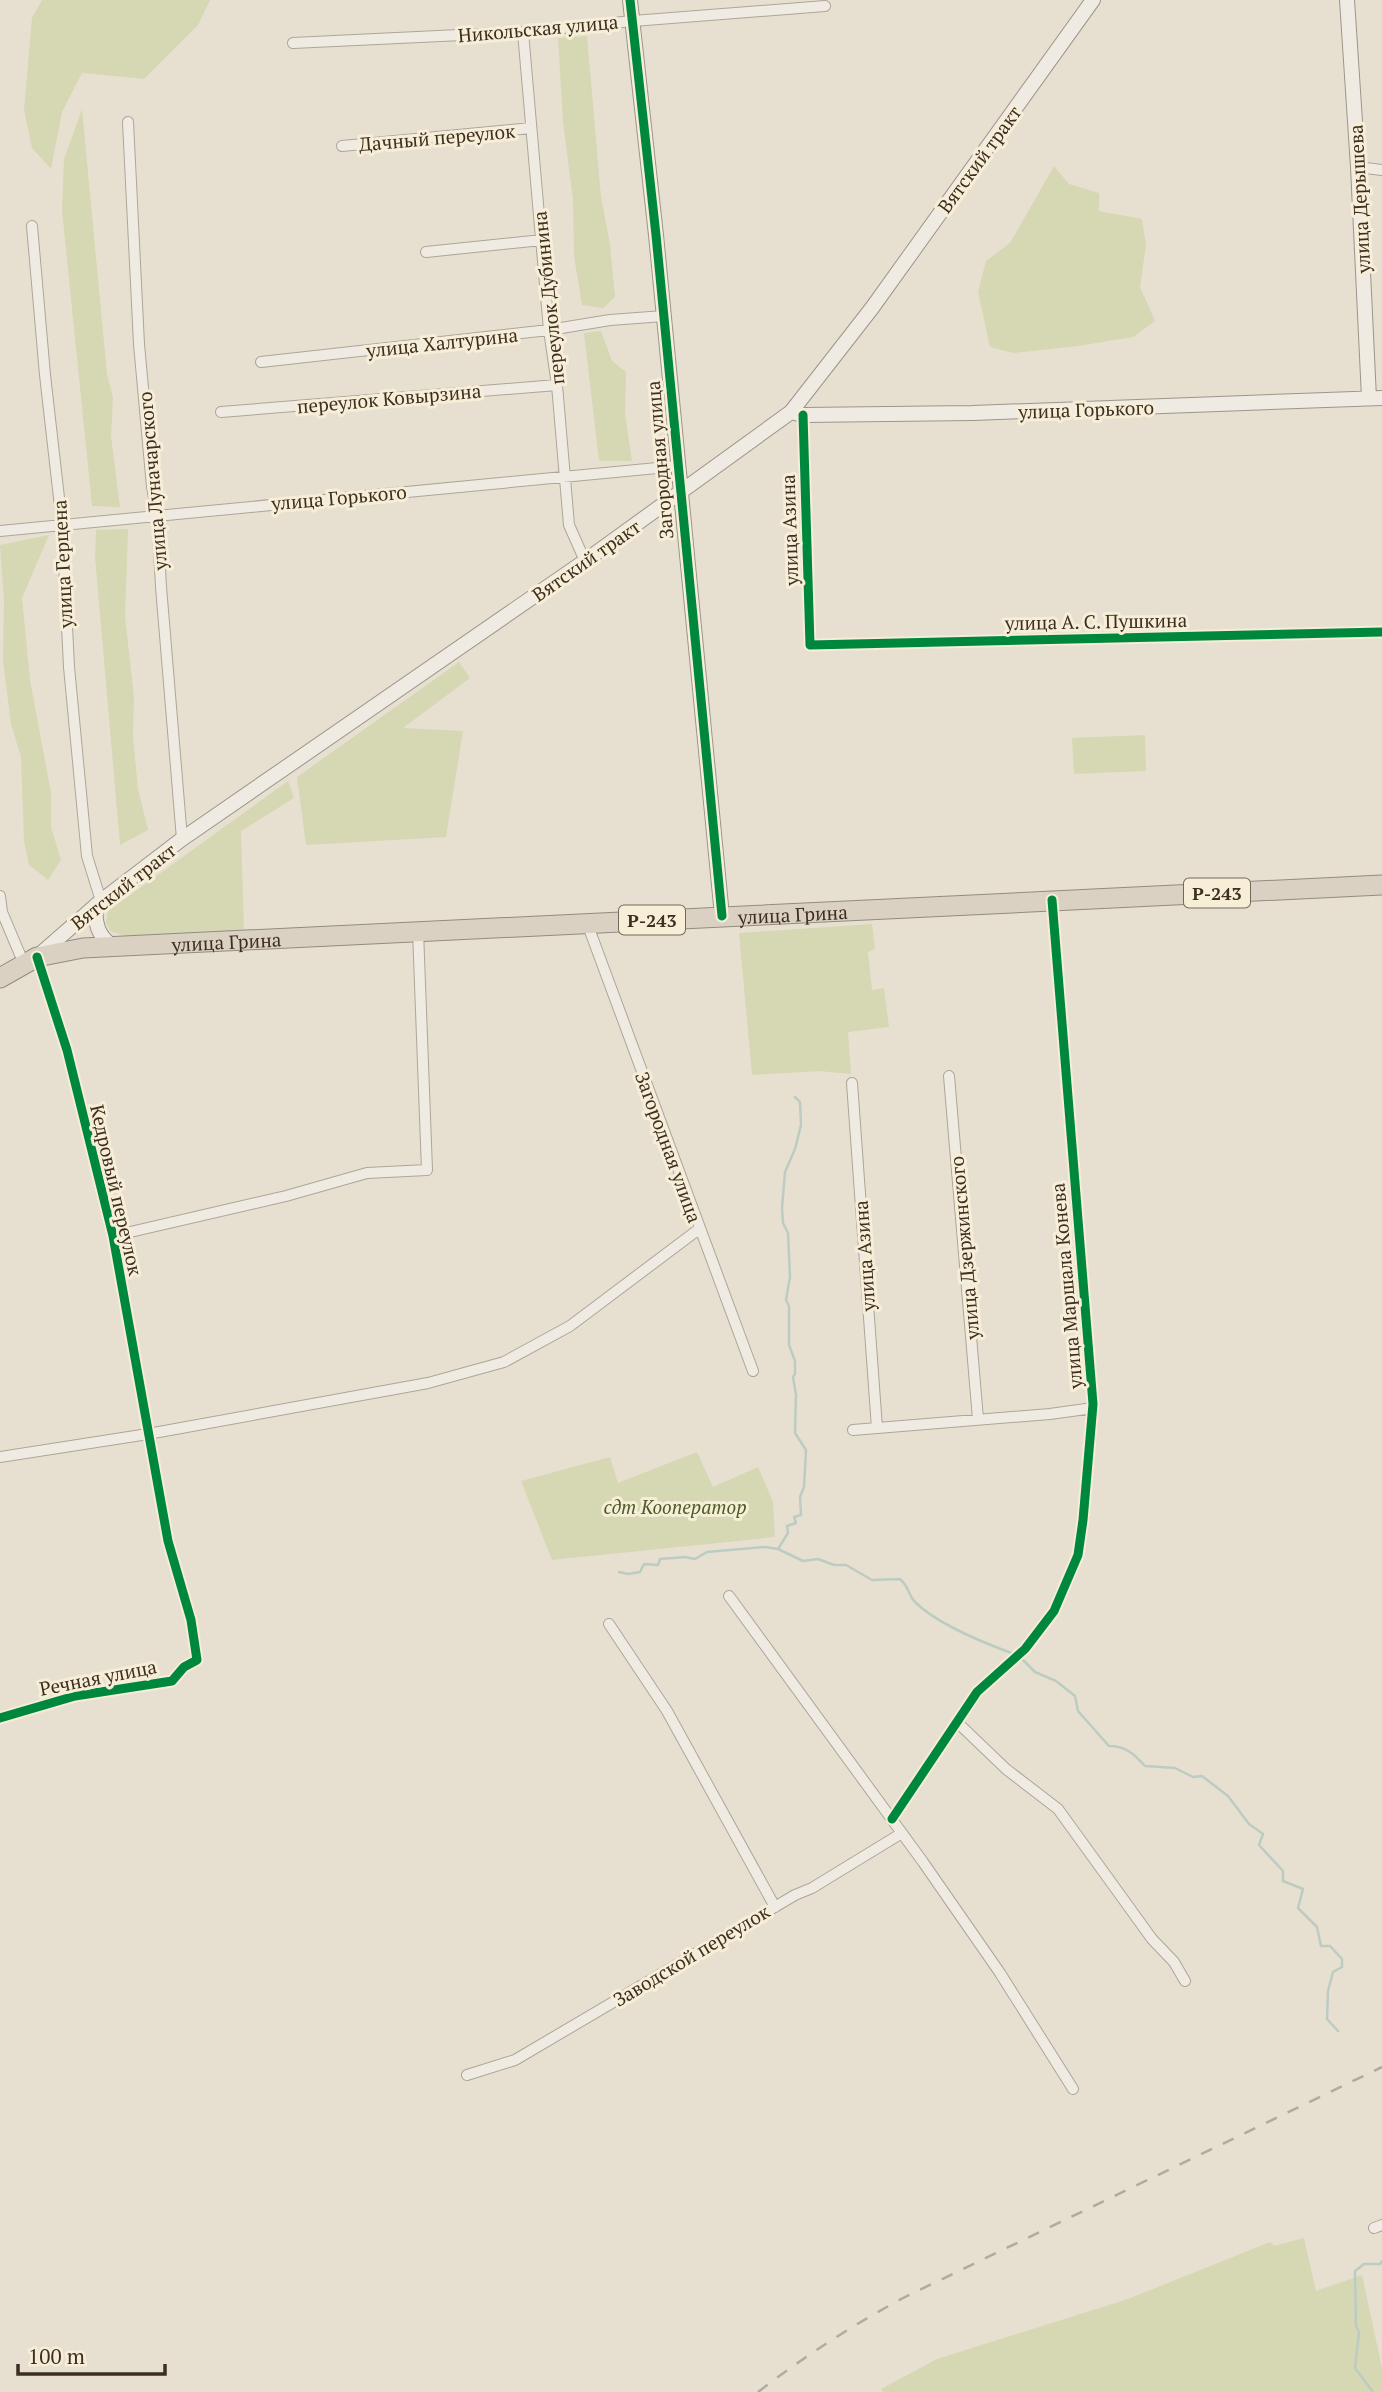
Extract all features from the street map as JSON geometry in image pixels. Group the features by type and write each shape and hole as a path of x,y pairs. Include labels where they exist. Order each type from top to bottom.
{"highway":[{"name":"улица Грина","path":"30,960 83,948 1382,885"},
{"name":"Р-243","path":"0,978 30,960"}],"street":[{"name":"Загородная улица","path":"630,0 664,316 679,494 722,916"},
{"name":"Вятский тракт","path":"30,960 98,903 182,839 797,413 1093,0"},
{"name":"улица Дерышева","path":"1347,0 1376,398"},
{"name":"Никольская улица","path":"293,43 523,32 633,20 825,6"},
{"name":"переулок Дубинина","path":"523,32 549,330 557,384 563,475 569,525 585,562"},
{"name":"улица Луначарского","path":"128,122 139,344 152,487 157,514 160,587 182,839"},
{"name":"Дачный переулок","path":"342,146 531,128"},
{"path":"1358,167 1382,170"},
{"name":"улица Герцена","path":"32,226 62,524 64,602 87,856 98,903"},
{"path":"426,252 542,240"},
{"name":"улица Халтурина","path":"261,362 549,330 610,320 664,316"},
{"name":"переулок Ковырзина","path":"221,412 557,384"},
{"name":"улица Горького","path":"797,413 986,413 1376,398"},
{"name":"улица Азина","path":"797,413 810,645"},
{"name":"улица Горького","path":"0,531 678,466"},
{"name":"улица А. С. Пушкина","path":"810,645 1382,632"},
{"name":"Кедровый переулок","path":"0,896 2,912 30,960 67,1050 113,1236 168,1542 191,1620 197,1660"},
{"name":"улица Маршала Конева","path":"892,1819 977,1692 1018,1655 1054,1611 1078,1555 1093,1408 1052,900"},
{"path":"98,903 98,930 106,942 114,947"},
{"name":"Загородная улица","path":"587,923 753,1371"},
{"name":"Кедровый переулок","path":"113,1236 286,1196 368,1173 428,1170 418,931"},
{"name":"улица Дзержинского","path":"949,1076 978,1419"},
{"name":"улица Азина","path":"852,1083 877,1428"},
{"path":"0,1457 148,1434 428,1383 504,1362 570,1326 699,1229"},
{"path":"853,1430 1093,1408"},
{"path":"729,1596 892,1819 1000,1973 1073,2089"},
{"name":"Заводской переулок","path":"467,2075 515,2060 775,1907 667,1711 609,1624"},
{"name":"Речная улица","path":"0,1718 75,1696 172,1681 184,1667 197,1660"},
{"path":"957,1722 1006,1769 1058,1809 1152,1939 1174,1962 1185,1982"},
{"path":"775,1907 812,1888 902,1833"}],"green space":[{"path":"42,0 210,0 198,25 144,79 82,73 62,112 51,169 32,148 24,110 32,18"},
{"path":"587,36 601,197 610,244 615,297 603,308 582,305 574,256 573,200 563,121 558,38"},
{"path":"82,109 107,374 113,398 111,436 120,507 92,506 62,210 64,159"},
{"path":"1054,166 1069,184 1099,193 1099,211 1142,219 1146,245 1140,287 1155,321 1133,337 1078,346 1013,353 990,347 978,292 986,261 1010,243"},
{"path":"601,331 612,361 626,372 625,413 632,461 599,461 584,333"},
{"path":"128,529 125,616 134,698 133,737 138,789 148,830 120,845 95,557 96,530"},
{"path":"49,535 22,598 30,680 51,793 51,827 61,860 48,880 29,865 24,841 21,757 11,724 3,661 4,602 0,545"},
{"path":"459,662 470,678 403,728 463,731 446,837 306,845 297,777"},
{"path":"1145,735 1146,771 1074,774 1072,738"},
{"path":"288,781 294,798 241,831 244,931 125,936 110,931 106,922 108,911"},
{"path":"872,924 875,949 868,952 872,990 884,988 889,1027 848,1032 851,1074 819,1071 752,1075 739,933"},
{"name":"сдт Кооператор","path":"697,1452 713,1487 758,1467 773,1502 775,1537 552,1560 521,1481 610,1457 618,1483"},
{"path":"1304,2238 1316,2291 1362,2275 1382,2368 1382,2392 883,2392 881,2389 937,2359 1128,2299 1270,2242 1274,2246"}],"waterway":[{"path":"778,1549 788,1533 787,1526 796,1523 794,1517 801,1515 800,1497 804,1487 806,1450 795,1433 795,1361 789,1345 789,1306 786,1300 790,1277 788,1233 783,1223 782,1208 785,1172 801,1125 800,1102 795,1097"},
{"path":"619,1572 640,1572 644,1564 658,1565 660,1559 695,1559 707,1552 765,1547 778,1549 803,1561 818,1559 834,1565 846,1565 872,1580 900,1579 915,1602 936,1618 976,1639 1014,1654"},
{"path":"1020,1657 1035,1672 1056,1681 1075,1696 1078,1711 1109,1746 1120,1747 1145,1766 1175,1768 1193,1777 1202,1776 1228,1796 1249,1824 1263,1834 1259,1845 1283,1871 1283,1881 1303,1889 1298,1908 1317,1927 1321,1946 1330,1946 1342,1959 1342,1967 1333,1972 1328,1991 1327,2019 1338,2031"},
{"path":"1373,2392 1355,2368 1359,2332 1356,2326 1355,2271 1364,2264 1380,2264 1382,2261"}],"railway":[{"path":"758,2392 830,2341 907,2296 1382,2067"}],"cycle path":[{"path":"630,0 656,235 722,916"},
{"path":"803,415 810,645 1382,632"},
{"path":"892,1819 977,1692 1025,1649 1054,1611 1078,1555 1093,1404 1052,900"},
{"path":"0,1718 75,1696 172,1681 184,1667 197,1660 191,1620 168,1541 113,1236 67,1050 37,957"}]}
